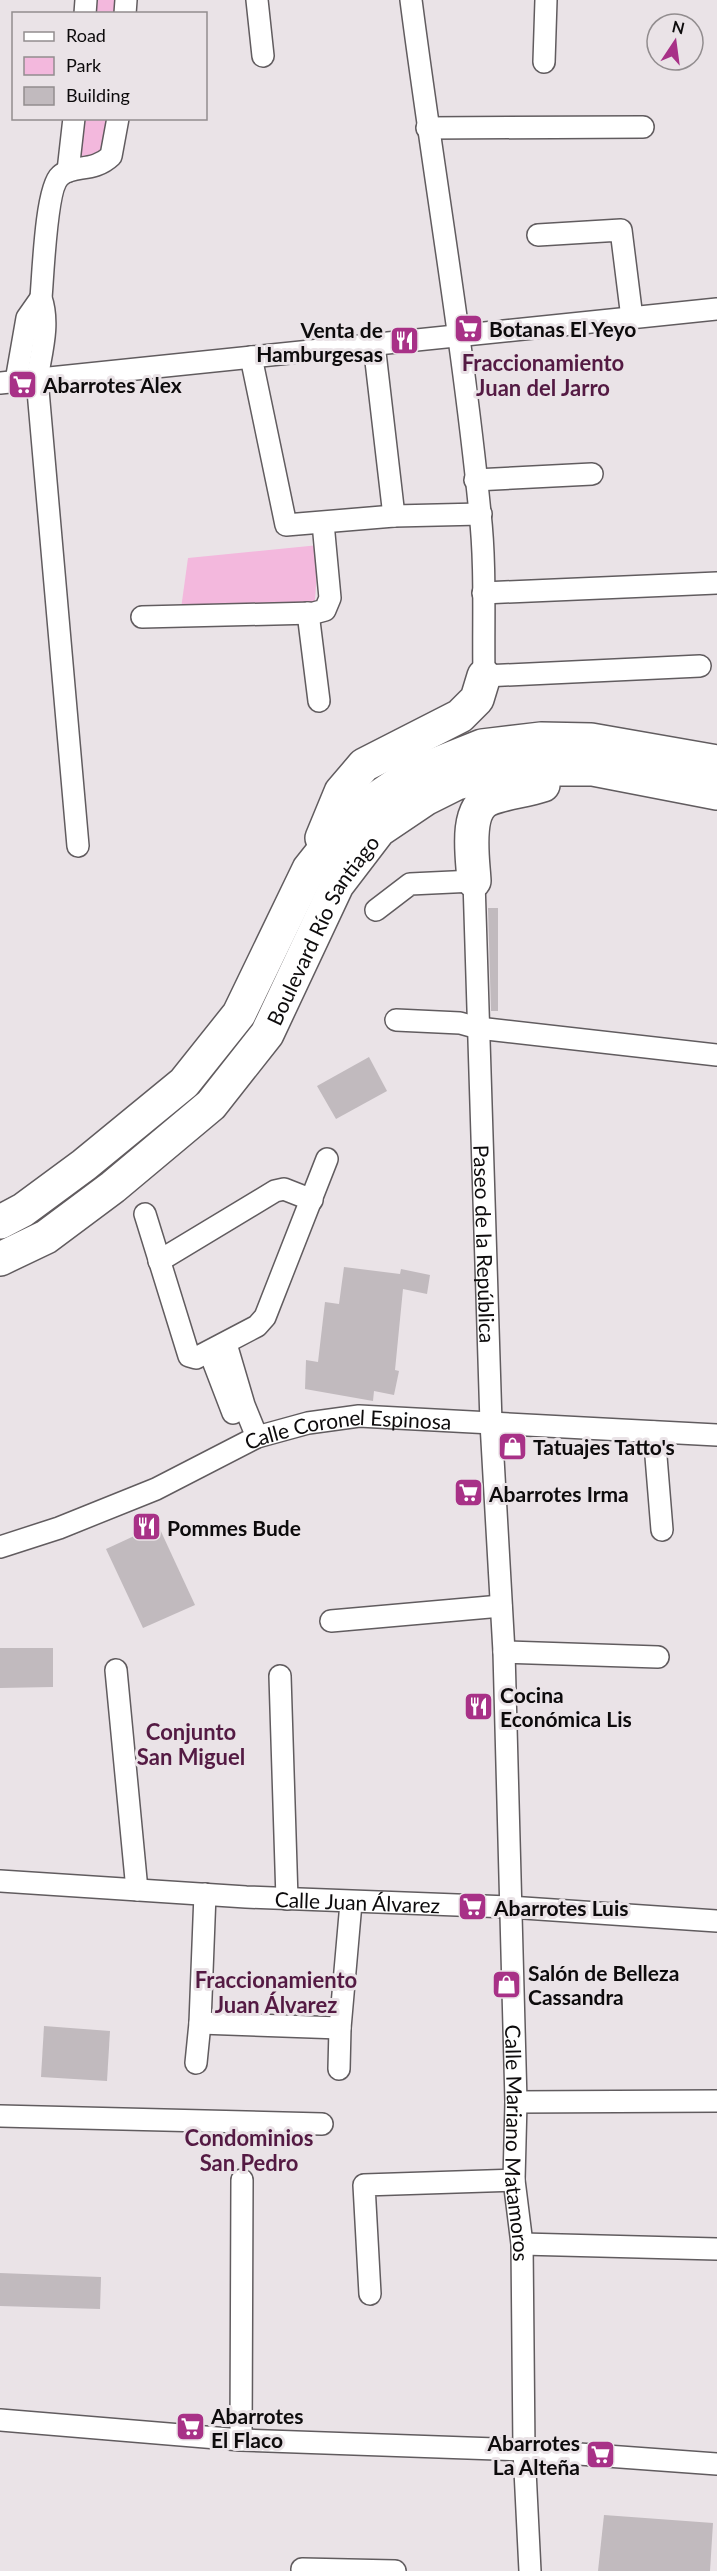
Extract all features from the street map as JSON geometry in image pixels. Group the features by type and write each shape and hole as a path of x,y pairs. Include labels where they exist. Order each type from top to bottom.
{"main road":[{"path":"309,869 340,792 364,765 460,716 477,699 484,676"},
{"name":"Boulevard Río Santiago","path":"0,1222 23,1210 84,1165 184,1083 239,1014 309,869 351,816 412,774 483,746 540,739 591,740 717,762"},
{"name":"Boulevard Río Santiago","path":"0,1259 46,1237 113,1187 211,1105 267,1034 337,885 379,830 424,799 457,783 488,775 540,769 593,769 717,793"},
{"path":"474,882 472,830 474,816 479,805 489,799 528,790 593,769"}],"street":[{"path":"257,0 262,56"},
{"path":"411,0 427,128 460,335 481,514 484,676 700,666"},
{"path":"544,62 546,0"},
{"path":"68,171 74,120"},
{"path":"78,846 18,381 27,318 41,298 51,195 59,176 68,171 94,167 111,156 118,120"},
{"path":"427,128 643,128"},
{"path":"538,235 621,230 632,318"},
{"path":"18,381 717,309"},
{"path":"374,344 394,516"},
{"path":"251,357 286,525 394,516 481,514"},
{"path":"476,480 592,474"},
{"path":"142,617 308,613 325,610 330,598 323,523"},
{"path":"483,594 717,583"},
{"path":"308,613 319,701"},
{"path":"376,910 410,884 474,882"},
{"name":"Paseo de la República","path":"474,882 491,1423 501,1606"},
{"path":"396,1020 460,1023 478,1029 717,1055"},
{"path":"145,1214 189,1356 196,1358 218,1349 257,1326 265,1317 327,1159"},
{"path":"159,1261 274,1191 284,1189 312,1200"},
{"path":"218,1349 250,1440"},
{"name":"Calle Coronel Espinosa","path":"0,1547 59,1528 156,1489 250,1440 308,1423 359,1416 717,1435"},
{"path":"654,1432 662,1530"},
{"path":"331,1621 501,1606"},
{"name":"Calle Mariano Matamoros","path":"501,1606 516,2102 514,2180 522,2244 524,2450 530,2571"},
{"path":"504,1652 658,1657"},
{"path":"116,1670 137,1890"},
{"path":"280,1676 287,1899"},
{"name":"Calle Juan Álvarez","path":"0,1881 351,1903 509,1907 717,1921"},
{"path":"196,2063 200,2023 204,1894"},
{"path":"339,2070 340,2028 351,1903"},
{"path":"200,2023 340,2028"},
{"path":"516,2102 717,2101"},
{"path":"0,2116 322,2124"},
{"path":"241,2440 242,2180"},
{"path":"370,2294 364,2185 514,2180"},
{"path":"522,2244 717,2249"},
{"path":"0,2420 241,2440 524,2450 717,2464"},
{"path":"302,2570 395,2571"}],"green space":[{"path":"91,0 119,0 119,12 90,12"},
{"path":"79,120 111,120 105,153 75,164"},
{"path":"319,545 314,613 180,616 188,558"}],"building":[{"path":"488,908 498,908 498,1011 491,1011"},
{"path":"369,1057 387,1091 336,1119 317,1086"},
{"path":"344,1267 400,1274 401,1269 430,1275 427,1294 403,1289 395,1370 399,1371 394,1395 374,1391 373,1401 305,1389 306,1360 318,1362 325,1302 339,1304"},
{"path":"158,1525 195,1605 143,1628 106,1549"},
{"path":"0,1648 53,1648 53,1687 0,1688"},
{"path":"44,2026 110,2031 107,2081 41,2077"},
{"path":"0,2273 101,2277 100,2309 0,2306"},
{"path":"604,2515 713,2523 710,2571 598,2571"}],"place":[{"name":"Botanas El Yeyo","path":"468,328"},
{"name":"Venta de Hamburgesas","path":"404,341"},
{"name":"Abarrotes Alex","path":"22,384"},
{"name":"Tatuajes Tatto's","path":"512,1446"},
{"name":"Abarrotes Irma","path":"468,1493"},
{"name":"Pommes Bude","path":"146,1527"},
{"name":"Cocina Económica Lis","path":"479,1706"},
{"name":"Abarrotes Luis","path":"473,1907"},
{"name":"Salón de Belleza Cassandra","path":"507,1984"},
{"name":"Abarrotes El Flaco","path":"190,2427"},
{"name":"Abarrotes La Alteña","path":"601,2454"}],"district":[{"name":"Fraccionamiento Juan del Jarro","path":"543,374"},
{"name":"Conjunto San Miguel","path":"191,1744"},
{"name":"Fraccionamiento Juan Álvarez","path":"276,1992"},
{"name":"Condominios San Pedro","path":"249,2150"}]}
